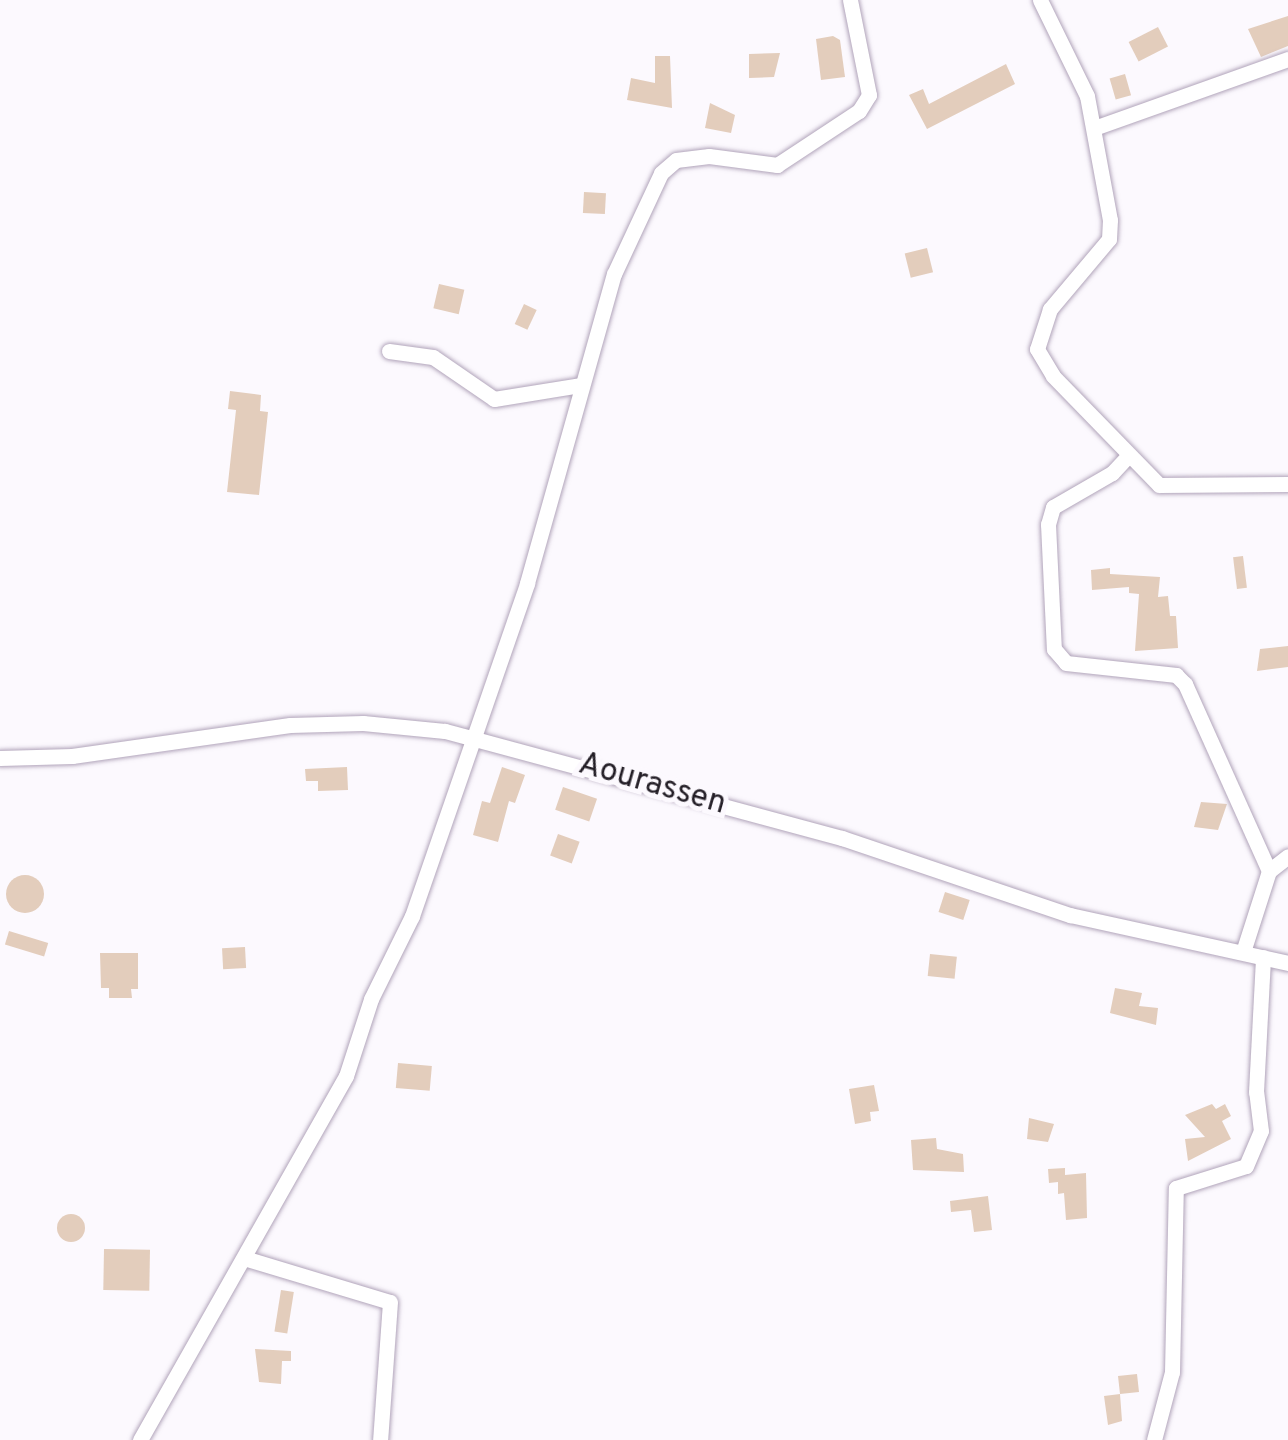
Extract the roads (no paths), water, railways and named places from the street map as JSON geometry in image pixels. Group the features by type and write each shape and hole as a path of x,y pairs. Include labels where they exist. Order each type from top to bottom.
{"street":[{"path":"140,1440 346,1076 371,999 432,867 544,529 580,385 614,274 669,164 709,156 777,165 866,104 850,0"},
{"path":"1040,0 1075,61 1096,127 1109,239 1050,309 1037,349 1053,376 1159,485 1288,484"},
{"path":"1096,127 1288,59"},
{"path":"389,351 432,357 494,398 580,385"},
{"path":"1127,456 1112,473 1053,507 1048,524 1054,649 1066,663 1176,675 1185,684 1269,871"},
{"name":"Aourassen","path":"0,758 72,756 328,723 476,737 842,838 1085,919 1288,963"},
{"path":"1244,952 1269,871 1288,856"},
{"path":"1154,1440 1172,1372 1176,1188 1246,1166 1261,1131 1263,958"},
{"path":"244,1258 390,1302 380,1440"}]}
